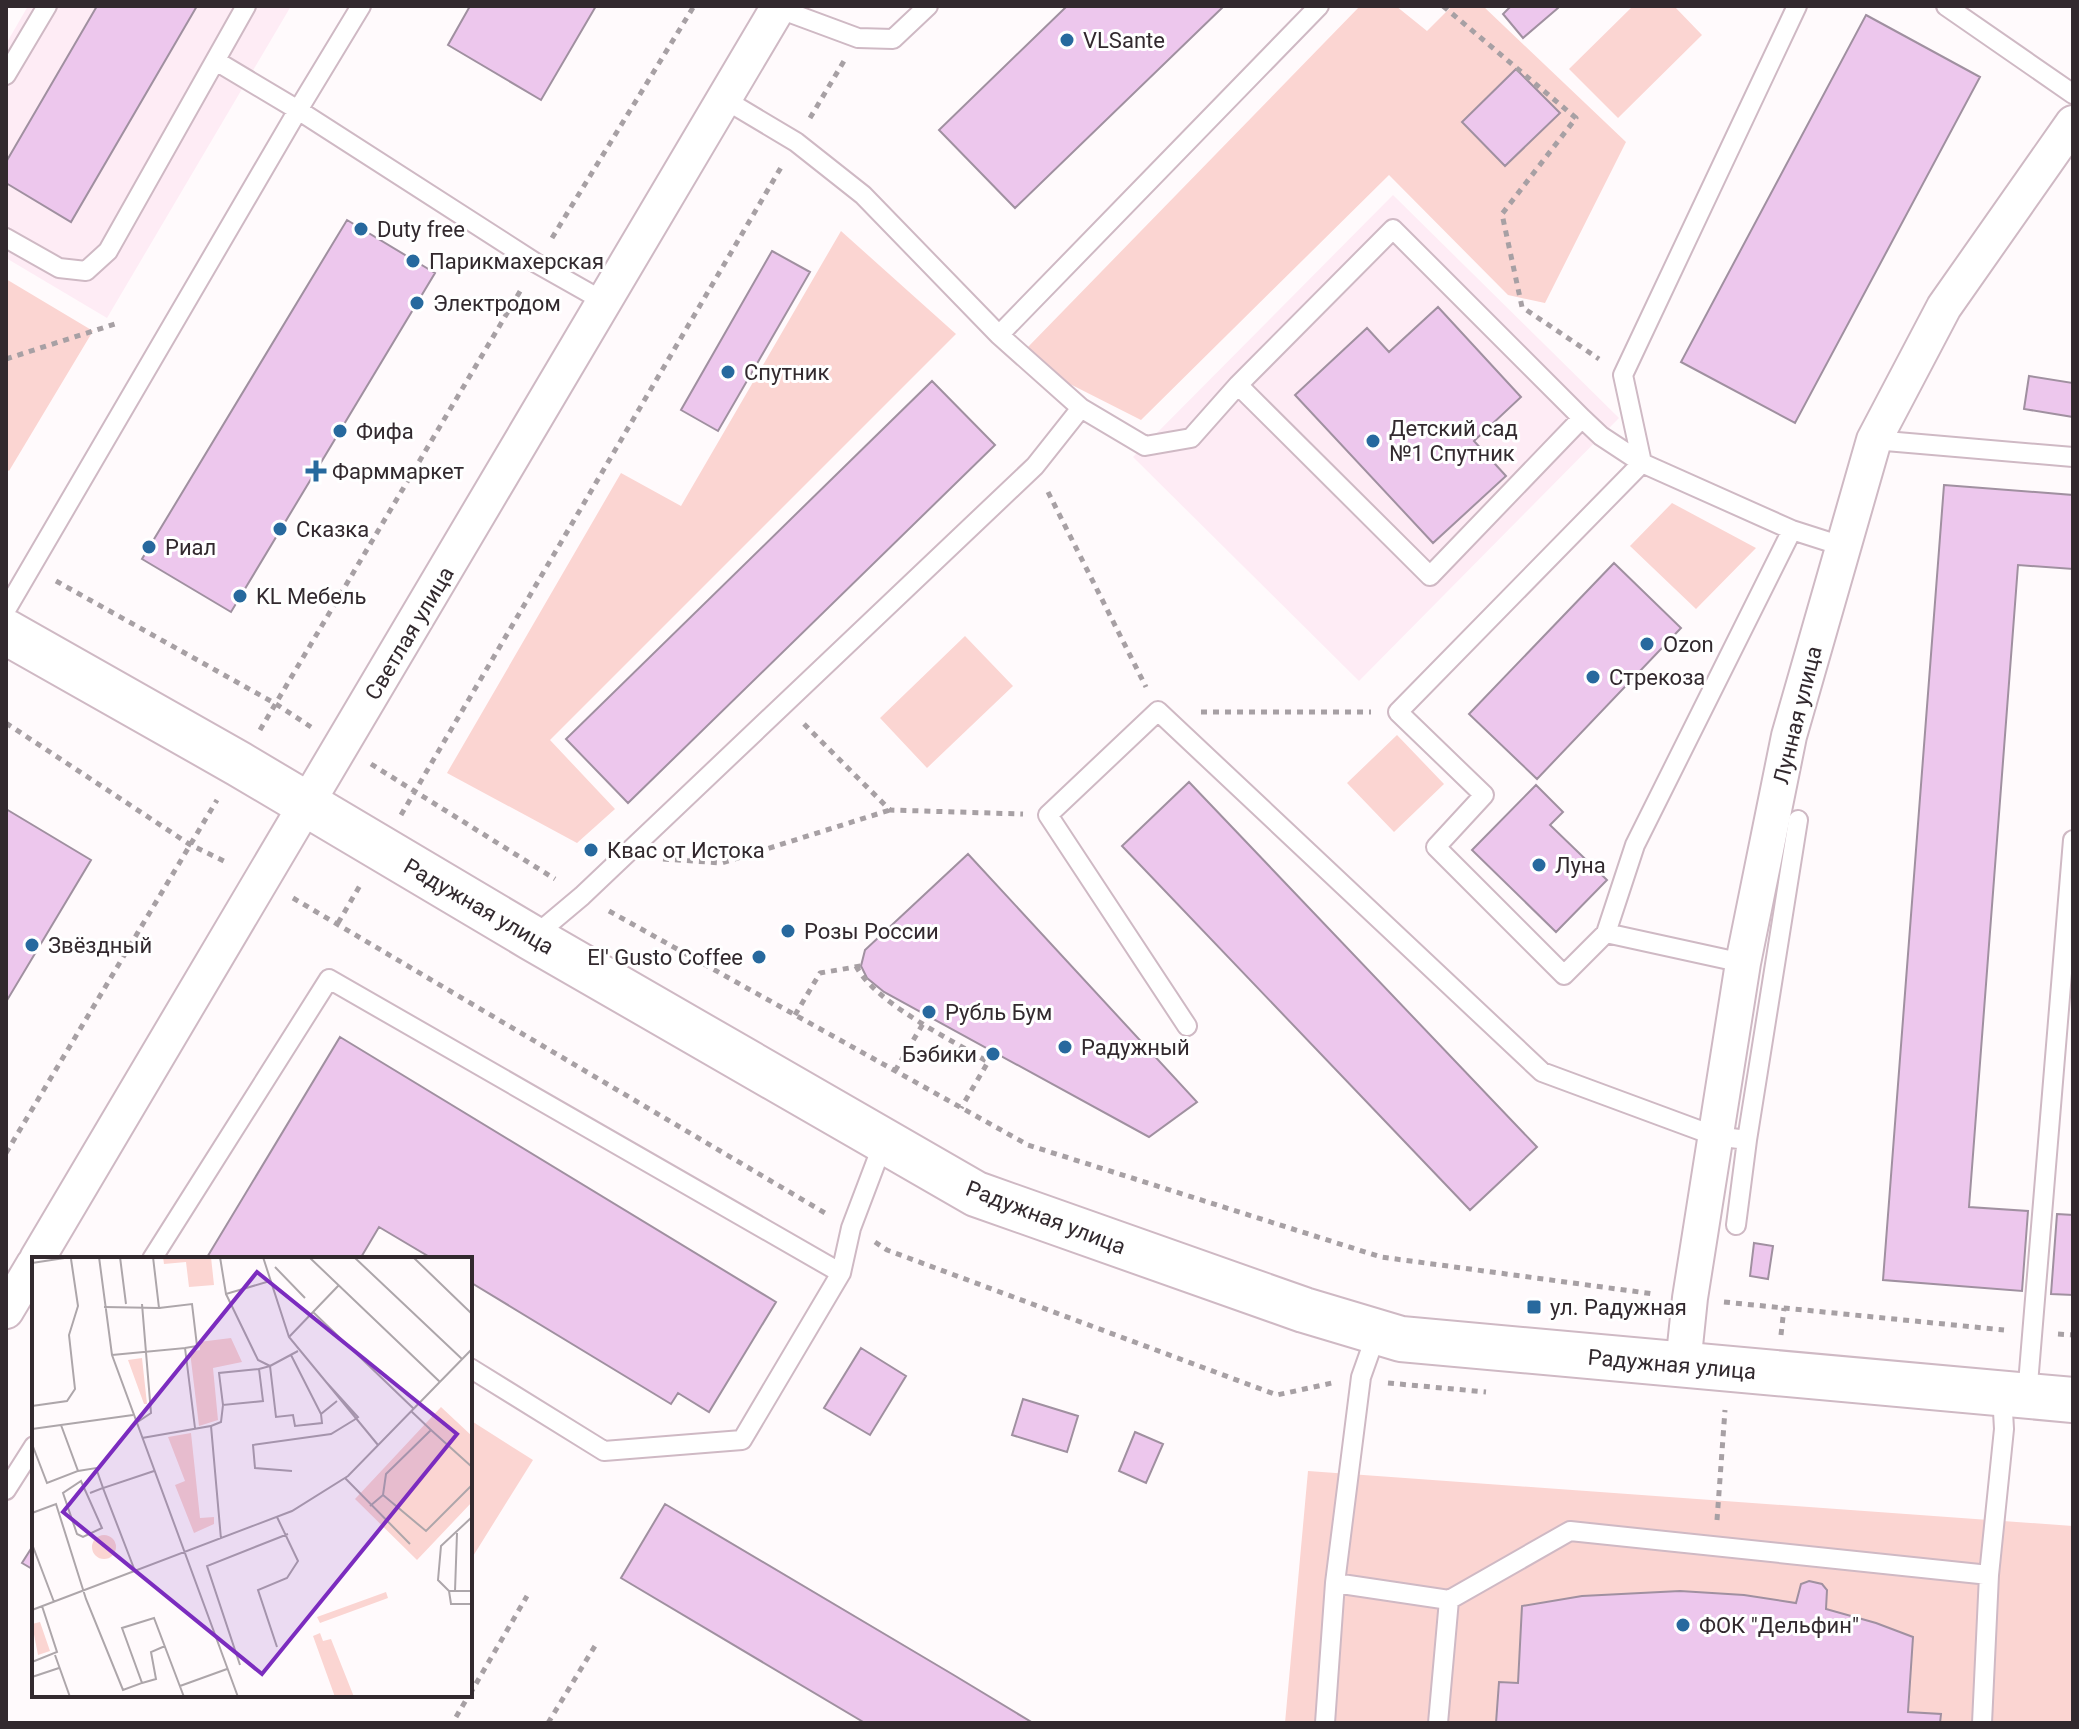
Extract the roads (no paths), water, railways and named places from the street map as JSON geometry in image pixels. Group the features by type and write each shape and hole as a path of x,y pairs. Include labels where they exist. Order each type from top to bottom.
{"main road":[{"name":"Радужная улица","path":"6,632 239,764 532,938 976,1194 1304,1310 1401,1339 2073,1400"}],"street":[{"name":"Светлая улица","path":"37,1257 778,7"},
{"name":"Лунная улица","path":"1683,1365 1690,1298 1731,1138 1743,963 1789,736 1874,440 1944,307 2073,123"},
{"name":"Светлая улица","path":"6,1311 32,1266"}],"lane":[{"path":"6,75 47,6"},
{"path":"6,238 59,268 86,271 108,251 246,6"},
{"path":"6,610 361,6"},
{"path":"778,7 858,38 893,39 928,6"},
{"path":"999,335 1319,6"},
{"path":"1642,463 1623,375 1797,6"},
{"path":"1946,6 2073,94"},
{"path":"216,61 536,263 605,302"},
{"path":"724,99 796,142 863,195 999,335 1081,408 1145,446 1191,438 1238,385 1393,229 1601,436 1642,463 1792,530 1842,546"},
{"path":"1238,385 1430,576 1582,418"},
{"path":"532,938 582,896 1035,466 1081,408"},
{"path":"1874,440 2073,457"},
{"path":"1642,463 1398,712 1484,795 1436,847 1564,975 1606,933 1635,845 1792,530"},
{"path":"1187,1026 1048,815 1158,711 1542,1072 1731,1138"},
{"path":"1736,1225 1731,1138 1798,820"},
{"path":"1982,1723 1989,1575 2004,1429 2033,1332 2073,840"},
{"path":"1606,933 1743,963"},
{"path":"153,1257 329,979 841,1273"},
{"path":"472,1369 604,1451 742,1440 841,1273 851,1228 884,1141"},
{"path":"1325,1723 1335,1583 1361,1377 1377,1332"},
{"path":"6,1490 32,1449"},
{"path":"1335,1583 1449,1600 1570,1531 1989,1575"},
{"path":"1438,1723 1449,1600"}],"place":[{"name":"VLSante","path":"1067,40"},
{"name":"Duty free","path":"361,229"},
{"name":"Парикмахерская","path":"413,261"},
{"name":"Электродом","path":"417,303"},
{"name":"Спутник","path":"728,372"},
{"name":"Фифа","path":"340,431"},
{"name":"Детский сад №1 Спутник","path":"1373,441"},
{"name":"Фарммаркет","path":"316,471"},
{"name":"Сказка","path":"280,529"},
{"name":"Риал","path":"149,547"},
{"name":"KL Мебель","path":"240,596"},
{"name":"Ozon","path":"1647,644"},
{"name":"Стрекоза","path":"1593,677"},
{"name":"Квас от Истока","path":"591,850"},
{"name":"Луна","path":"1539,865"},
{"name":"Розы России","path":"788,931"},
{"name":"Звёздный","path":"32,945"},
{"name":"El' Gusto Coffee","path":"759,957"},
{"name":"Рубль Бум","path":"929,1012"},
{"name":"Радужный","path":"1065,1047"},
{"name":"Бэбики","path":"993,1054"},
{"name":"ул. Радужная","path":"1534,1307"},
{"name":"ФОК \"Дельфин\"","path":"1683,1625"}]}
